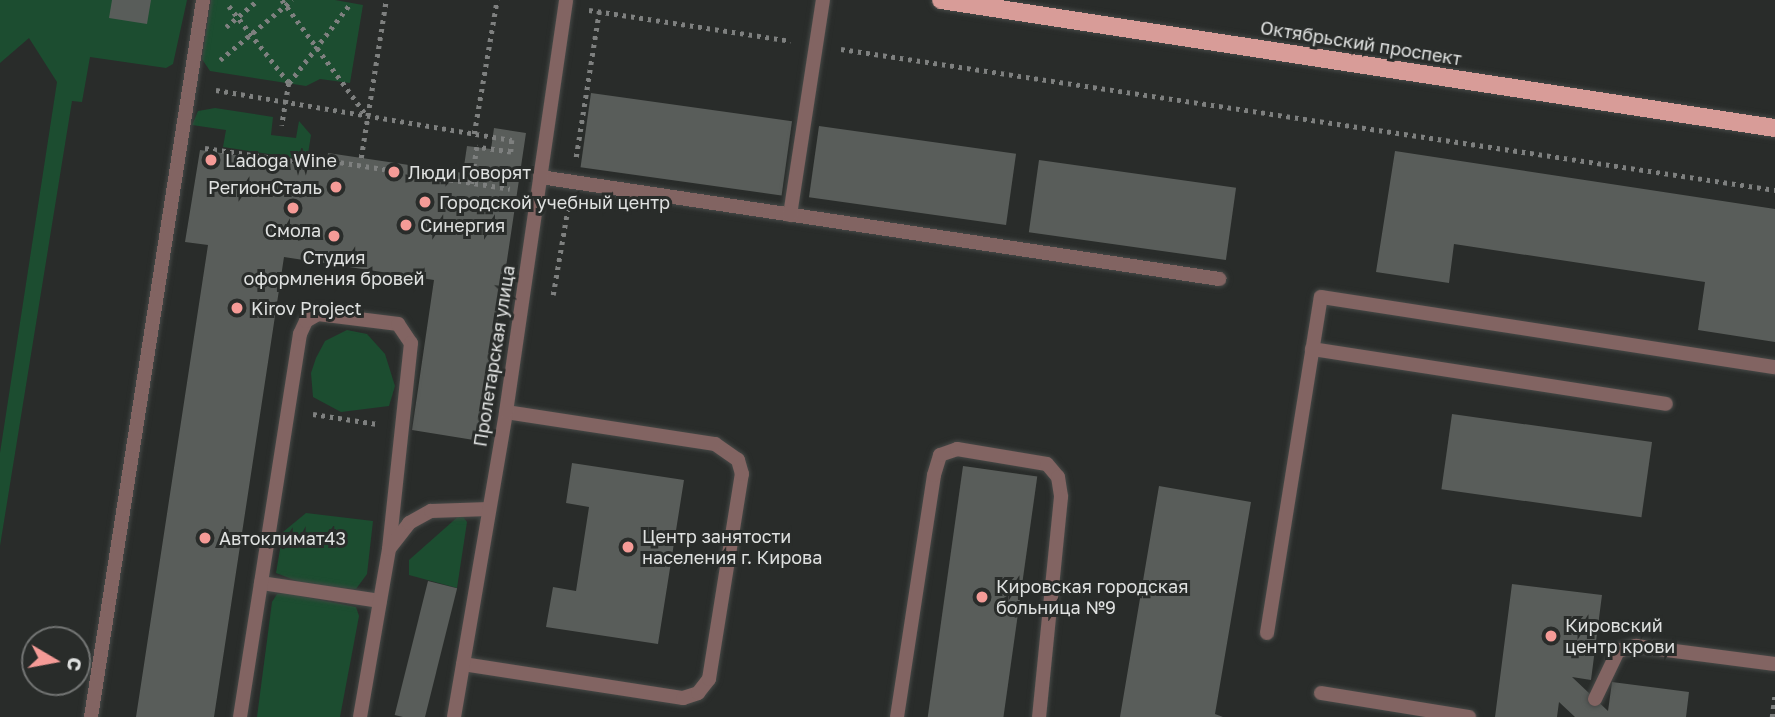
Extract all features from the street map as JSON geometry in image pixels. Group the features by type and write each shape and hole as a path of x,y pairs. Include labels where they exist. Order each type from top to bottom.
{"main road":[{"name":"Октябрьский проспект","path":"941,0 1775,128"}],"street":[{"path":"91,717 203,0"},
{"path":"790,215 823,0"},
{"name":"Пролетарская улица","path":"454,717 506,412 566,3"},
{"path":"540,177 1219,279"},
{"path":"1267,633 1321,296 1775,367"},
{"path":"240,717 288,410 306,321 333,314 398,324 406,332 412,366 390,549 360,717"},
{"path":"1312,349 1666,404"},
{"path":"463,664 684,698 698,693 709,679 742,474 738,460 715,444 506,412"},
{"path":"897,717 934,475 940,454 957,449 1047,464 1058,477 1061,497 1039,717"},
{"path":"390,549 409,523 431,510 489,509"},
{"path":"261,583 380,601"},
{"path":"1595,698 1618,651 1636,646 1775,664"},
{"path":"1321,694 1469,717"}],"path":[{"path":"224,0 289,83"},
{"path":"189,86 284,2 292,0"},
{"path":"361,158 386,0"},
{"path":"474,134 497,0"},
{"path":"284,2 368,116"},
{"path":"566,3 817,45 1775,190"},
{"path":"282,125 289,83 349,4"},
{"path":"189,86 512,140 511,152 477,147 472,184"},
{"path":"180,144 321,165"},
{"path":"332,161 510,189"},
{"path":"288,410 405,428"},
{"path":"1772,717 1775,694"}],"green space":[{"path":"0,0 187,0 173,64 166,68 90,57 82,102 72,101 0,546 0,453 57,82 29,38 0,63"},
{"path":"211,0 335,0 363,5 350,83 320,79 306,86 210,71 202,59"},
{"path":"215,108 273,117 271,135 296,138 299,121 311,135 307,160 223,147 226,130 192,125 198,111"},
{"path":"347,330 367,334 385,354 395,386 389,406 341,412 313,397 311,373 316,358 325,341"},
{"path":"306,513 373,521 367,574 356,589 307,585 276,573 283,532"},
{"path":"461,514 467,522 457,588 409,575 409,560"},
{"path":"285,593 356,607 359,616 340,717 257,717 272,602 277,594"}],"building":[{"path":"112,0 151,0 147,24 109,18"},
{"path":"591,93 792,121 782,196 581,167"},
{"path":"819,126 1016,154 1006,225 809,197"},
{"name":"Kirov Project","path":"494,128 526,133 480,441 412,430 434,280 284,257 214,717 136,717 208,245 185,242 200,150 326,168 328,153 463,173 467,146 491,149"},
{"path":"1395,151 1775,209 1775,342 1698,330 1705,282 1454,244 1449,283 1376,272"},
{"path":"1039,160 1236,188 1226,260 1029,232"},
{"path":"1452,414 1652,442 1641,517 1441,489"},
{"name":"Центр занятости населения г. Кирова","path":"572,463 684,480 658,644 546,627 553,587 576,591 589,507 566,503"},
{"name":"Кировская городская больница №9","path":"963,466 1037,476 1003,717 928,717"},
{"path":"1159,486 1251,502 1215,714 1223,717 1120,717"},
{"path":"428,581 457,588 425,717 395,715"},
{"name":"Кировский центр крови","path":"1512,584 1602,595 1591,680 1572,677 1608,711 1612,682 1689,692 1686,717 1575,717 1559,702 1557,717 1495,717"}],"place":[{"name":"Ladoga Wine","path":"211,160"},
{"name":"Люди Говорят","path":"394,172"},
{"name":"РегионСталь","path":"336,187"},
{"name":"Городской учебный центр","path":"425,202"},
{"name":"Смола","path":"293,208"},
{"name":"Синергия","path":"406,225"},
{"name":"Студия оформления бровей","path":"334,236"},
{"name":"Kirov Project","path":"237,308"},
{"name":"Автоклимат43","path":"205,538"},
{"name":"Центр занятости населения г. Кирова","path":"628,547"},
{"name":"Кировская городская больница №9","path":"982,597"},
{"name":"Кировский центр крови","path":"1551,636"}]}
